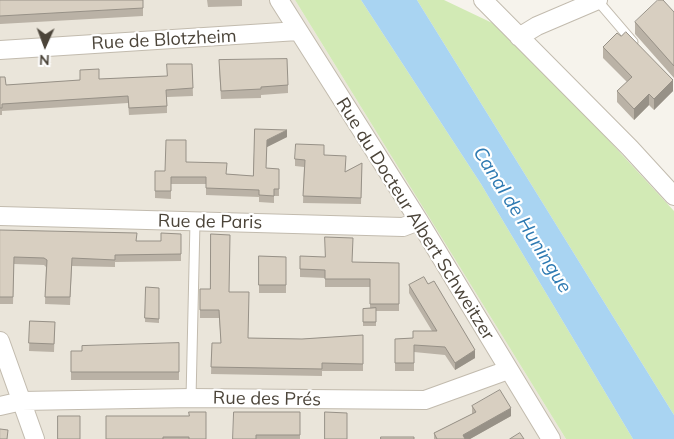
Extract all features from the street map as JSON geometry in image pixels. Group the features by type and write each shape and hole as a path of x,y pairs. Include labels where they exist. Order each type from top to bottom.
{"street":[{"name":"Rue du Docteur Albert Schweitzer","path":"279,0 419,221 551,439"},
{"path":"483,0 630,148 674,196"},
{"path":"519,37 537,26 598,0"},
{"name":"Rue de Blotzheim","path":"0,50 298,31"},
{"name":"Rue de Paris","path":"0,216 403,227 419,221"},
{"path":"0,341 35,439"},
{"name":"Rue des Prés","path":"0,406 22,401 191,398 425,400 508,370"}],"lane":[{"path":"598,0 640,49"},
{"path":"191,398 195,222"}],"shaded area":[{"path":"0,0 295,0 566,439 0,439"}],"green space":[{"path":"295,0 361,0 481,184 633,439 566,439"},
{"path":"417,0 444,0 507,30 674,211 674,415"}],"water":[{"name":"Canal de Huningue","path":"361,0 417,0 674,415 674,439 633,439 481,184"}],"building":[{"path":"0,0 143,0 143,8 0,16"},
{"path":"658,0 663,0 674,12 674,66 635,22"},
{"path":"626,32 673,80 654,99 649,94 634,109 617,91 632,77 603,47 617,33 621,36"},
{"path":"287,59 288,85 261,87 261,89 221,91 219,60"},
{"path":"167,64 192,64 193,88 166,90 167,106 129,108 128,96 2,104 2,108 0,108 0,77 5,77 6,85 80,80 80,70 99,69 99,79 167,76"},
{"path":"255,129 287,130 267,140 266,168 279,169 279,189 274,189 274,196 259,195 259,190 206,188 206,177 171,177 171,191 155,191 155,171 165,171 166,140 186,140 186,162 227,163 226,174 253,176"},
{"path":"296,144 324,145 324,155 346,156 345,172 362,163 361,198 303,196 305,160 295,159"},
{"path":"0,230 137,233 136,241 161,241 161,233 181,234 181,254 115,255 115,260 72,258 70,297 45,297 47,260 44,258 14,257 13,297 0,297"},
{"path":"211,234 230,235 229,292 249,292 248,338 302,339 363,335 363,364 322,363 322,369 211,367 212,343 221,343 219,310 200,310 200,289 210,289"},
{"path":"325,237 353,238 352,262 399,263 399,304 370,304 370,279 325,279 325,270 300,269 300,256 325,257"},
{"path":"259,256 286,257 286,285 259,285"},
{"path":"424,277 428,284 434,281 475,350 455,363 445,347 414,345 414,363 395,363 395,339 413,338 413,331 437,331 409,285"},
{"path":"146,287 159,288 159,319 145,318"},
{"path":"376,308 376,322 363,322 363,309"},
{"path":"30,321 55,322 54,344 29,343"},
{"path":"179,343 179,372 71,372 71,351 82,351 82,346"},
{"path":"500,390 511,408 463,435 465,439 437,439 434,433 476,412 472,406"},
{"path":"189,412 206,412 206,439 163,437 163,439 106,439 106,416 189,416"},
{"path":"234,412 300,412 300,435 256,435 256,439 233,439"},
{"path":"325,412 347,413 347,439 325,439"},
{"path":"58,416 80,416 80,439 58,439"},
{"path":"0,429 8,430 7,439 0,439"},
{"path":"520,433 524,439 510,439"},
{"path":"381,437 414,437 414,439 381,439"}]}
